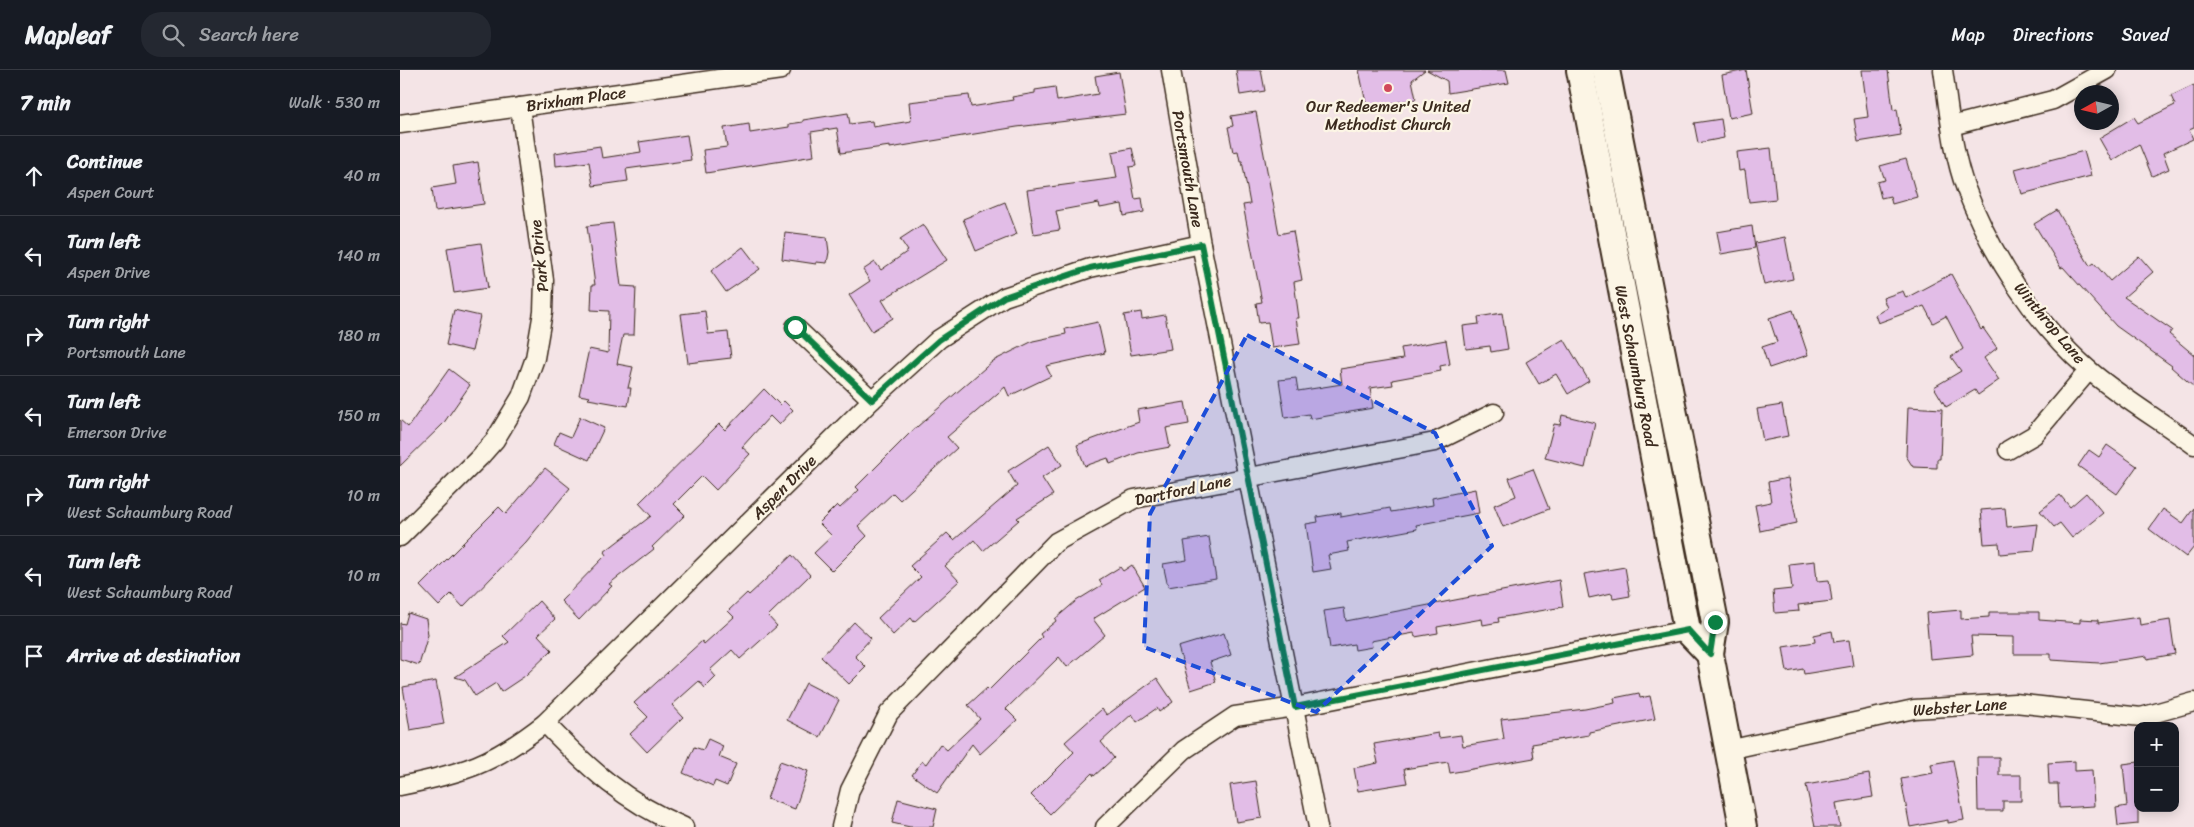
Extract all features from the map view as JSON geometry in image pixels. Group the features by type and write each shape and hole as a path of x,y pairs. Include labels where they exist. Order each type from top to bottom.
{"main road":[{"name":"West Schaumburg Road","path":"1580,70 1688,630"},
{"name":"West Schaumburg Road","path":"1606,70 1715,622 1710,654 1743,827"},
{"path":"1688,630 1710,654"}],"street":[{"name":"Brixham Place","path":"400,124 781,70"},
{"name":"Portsmouth Lane","path":"1171,70 1201,244 1318,827"},
{"name":"Winthrop Lane","path":"1943,70 1951,126 1966,188 1997,253 2020,292 2055,335 2089,370 2194,445"},
{"path":"1951,126 2053,100 2107,70"},
{"name":"Park Drive","path":"400,537 480,458 495,440 521,397 535,358 543,312 544,280 520,107"},
{"name":"Aspen Drive","path":"400,786 454,775 474,768 518,745 545,723 872,400 939,340 1004,297 1090,268 1201,244"},
{"path":"795,327 872,400"},
{"path":"2008,450 2034,435 2089,370"},
{"name":"Dartford Lane","path":"841,827 850,790 890,713 1056,542 1134,499 1247,476 1435,442 1494,412"},
{"path":"1105,827 1184,750 1235,716 1295,707 1688,630"},
{"name":"Webster Lane","path":"1728,750 1914,709 2015,703 2141,717 2194,702"},
{"path":"545,723 585,765 619,792 652,814 684,827"}],"highlighted area":[{"path":"1247,335 1435,433 1492,546 1316,712 1144,647 1150,514"}],"building":[{"path":"1236,70 1261,70 1265,91 1240,95"},
{"name":"Our Redeemer's United Methodist Church","path":"1359,70 1425,70 1412,80 1416,99 1367,108"},
{"name":"Our Redeemer's United Methodist Church","path":"1427,70 1506,70 1509,83 1448,93 1447,81"},
{"path":"1746,70 1753,113 1729,118 1722,75"},
{"path":"1862,70 1888,70 1893,110 1897,109 1901,135 1858,142 1854,119 1868,117"},
{"path":"1119,72 1126,114 1017,127 890,148 890,146 841,153 837,128 811,132 814,156 706,173 703,150 727,147 724,128 749,124 750,133 789,127 789,124 803,122 803,120 848,113 850,124 872,121 873,127 911,121 909,102 969,95 971,107 1013,100 1012,97 1035,93 1035,90 1055,87 1057,101 1098,94 1095,76"},
{"path":"2194,85 2194,128 2189,130 2193,139 2163,153 2169,169 2152,176 2139,144 2112,161 2099,138 2112,130 2119,130 2119,126 2134,117 2138,123 2175,105 2171,96"},
{"path":"1256,112 1279,234 1293,231 1302,280 1294,282 1299,318 1296,318 1300,344 1272,348 1268,322 1259,323 1256,303 1262,302 1243,205 1250,204 1242,161 1240,161 1238,151 1233,152 1228,127 1233,126 1231,116"},
{"path":"1721,119 1724,138 1698,143 1694,123"},
{"path":"687,135 691,160 626,169 628,181 593,186 589,162 556,166 555,153 600,146 602,158 641,152 639,142"},
{"path":"1132,148 1136,166 1129,167 1135,199 1142,198 1144,212 1124,216 1122,204 1100,208 1099,203 1056,211 1060,230 1034,234 1027,190 1117,178 1112,152"},
{"path":"1771,148 1776,199 1749,202 1745,170 1739,171 1737,152"},
{"path":"2084,151 2091,176 2022,194 2015,169"},
{"path":"1906,159 1917,197 1892,204 1890,196 1881,198 1877,182 1885,180 1880,166"},
{"path":"478,162 484,204 435,211 432,188 456,184 453,166"},
{"path":"1005,202 1017,234 976,251 963,219"},
{"path":"2057,210 2090,266 2094,263 2110,281 2139,256 2153,272 2124,297 2172,330 2169,334 2194,355 2194,387 2172,366 2116,326 2063,267 2061,268 2034,224"},
{"path":"613,223 621,286 636,287 634,335 623,335 617,364 633,367 628,388 631,388 628,406 588,399 590,397 579,395 589,349 608,353 609,311 591,310 592,285 595,285 587,226"},
{"path":"923,224 947,260 882,300 893,318 872,331 849,295 870,281 863,270 875,262 881,270 908,251 900,239"},
{"path":"1752,226 1755,248 1721,254 1717,232"},
{"path":"785,232 827,237 829,252 827,263 816,262 816,264 782,259"},
{"path":"1785,237 1793,279 1764,285 1755,243"},
{"path":"481,243 488,288 454,293 447,248"},
{"path":"743,247 760,269 726,292 711,271"},
{"path":"1951,274 1981,330 1983,328 1997,348 1984,358 1999,380 1978,395 1975,390 1946,407 1934,387 1961,371 1951,357 1963,349 1946,316 1933,323 1924,306 1878,323 1875,315 1887,308 1883,298 1903,291 1906,298"},
{"path":"454,310 480,316 472,351 446,345"},
{"path":"1793,310 1808,355 1769,368 1762,347 1777,342 1769,318"},
{"path":"705,311 708,334 728,332 731,358 688,363 681,314"},
{"path":"1141,312 1142,319 1165,315 1171,349 1131,355 1124,315"},
{"path":"1502,313 1508,349 1491,352 1490,346 1466,349 1463,326 1479,324 1478,317"},
{"path":"1098,322 1105,353 1046,366 1051,376 1009,396 1005,387 947,437 957,448 900,500 893,493 858,526 867,536 832,571 814,553 832,536 819,523 837,505 840,508 859,490 856,487 910,433 993,361 1033,341 1066,334 1065,329"},
{"path":"1564,339 1589,381 1568,394 1556,374 1539,384 1526,362"},
{"path":"1446,340 1450,364 1440,366 1441,371 1392,380 1393,385 1370,388 1373,408 1310,419 1309,414 1285,418 1279,380 1296,378 1298,391 1342,384 1340,369 1403,359 1401,348"},
{"path":"449,369 470,385 443,424 400,466 400,420 408,427"},
{"path":"764,389 780,405 784,401 793,410 779,425 770,416 742,447 750,454 716,490 702,476 674,504 685,515 652,547 654,549 609,584 612,586 579,620 561,601 606,555 604,552 651,516 639,503 719,424 725,430"},
{"path":"1185,402 1189,424 1166,428 1170,447 1138,453 1110,464 1108,458 1085,466 1077,445 1139,422 1137,410"},
{"path":"1782,405 1788,436 1763,441 1757,409"},
{"path":"1908,407 1942,409 1940,459 1937,459 1937,468 1913,467 1906,456"},
{"path":"1562,415 1595,423 1585,468 1545,458 1554,424 1560,425"},
{"path":"580,417 604,428 589,460 554,444 559,432 571,437"},
{"path":"1049,445 1062,465 1042,478 1053,495 1017,518 1019,520 983,551 974,540 945,566 959,581 914,622 911,618 893,635 878,618 921,577 910,566 947,533 954,540 1017,486 1008,471"},
{"path":"2107,445 2137,466 2117,494 2078,466 2089,450 2099,457"},
{"path":"545,468 570,488 526,542 463,607 451,594 439,606 420,586 499,507 506,514"},
{"path":"1533,469 1549,509 1503,527 1494,505 1516,496 1509,478"},
{"path":"1788,478 1797,523 1760,531 1755,505 1771,502 1768,482"},
{"path":"1475,489 1479,513 1416,525 1417,529 1347,542 1349,551 1328,555 1331,569 1313,572 1306,524 1318,522 1317,517 1341,513 1341,517 1390,508 1391,512 1433,505 1432,498"},
{"path":"2086,493 2103,513 2072,538 2060,523 2054,527 2040,511 2060,495 2070,507"},
{"path":"2005,508 2007,527 2038,524 2034,551 2000,554 1999,543 1984,544 1981,510"},
{"path":"2194,508 2194,547 2186,557 2149,529 2163,509 2183,523"},
{"path":"1209,537 1216,579 1168,587 1163,564 1187,560 1184,541"},
{"path":"792,555 810,575 768,616 777,626 740,659 732,650 710,670 716,677 705,688 699,681 672,705 683,717 647,752 630,734 648,717 634,703 702,641 704,644 734,617 728,611 747,593 749,595"},
{"path":"1815,561 1817,581 1829,580 1832,601 1798,605 1799,611 1775,613 1773,591 1792,589 1789,564"},
{"path":"1132,565 1145,587 1093,619 1105,635 1067,667 1059,657 1006,709 1017,720 980,754 972,744 937,793 912,775 922,761 926,764 940,744 947,750 980,719 968,705 987,688 989,690 1042,637 1040,634 1056,621 1055,619 1076,601 1102,585 1099,580 1120,567 1123,571"},
{"path":"1625,567 1630,596 1613,599 1612,593 1589,598 1584,574"},
{"path":"1559,580 1563,607 1498,618 1499,622 1483,625 1482,619 1437,627 1438,633 1415,637 1414,633 1371,641 1372,647 1355,650 1354,644 1330,648 1324,611 1344,608 1346,621"},
{"path":"539,601 555,619 538,635 552,650 525,676 501,692 496,683 475,696 465,680 455,677 509,642 503,636"},
{"path":"1961,610 1961,619 1989,617 1989,612 2039,612 2039,620 2080,623 2080,619 2098,620 2098,623 2139,617 2140,625 2170,620 2175,654 2147,659 2147,656 2099,663 2051,660 2051,654 2014,654 2014,637 1971,636 1973,655 1930,659 1926,613"},
{"path":"408,613 426,619 428,635 419,665 400,659 400,623 405,624"},
{"path":"854,622 871,638 855,656 866,667 849,684 821,657"},
{"path":"1832,631 1834,642 1849,640 1853,666 1804,674 1803,669 1787,672 1783,647 1815,642 1814,635"},
{"path":"1224,633 1231,655 1210,662 1216,682 1191,690 1178,647"},
{"path":"1157,678 1173,702 1159,712 1157,708 1137,722 1132,714 1101,742 1114,758 1094,776 1092,773 1050,814 1031,795 1074,752 1065,742 1102,709 1107,715"},
{"path":"436,681 444,724 410,730 403,687"},
{"path":"806,683 839,700 820,737 787,720"},
{"path":"1639,693 1640,698 1650,696 1655,719 1589,732 1589,735 1532,744 1534,758 1450,773 1448,762 1404,769 1407,783 1358,791 1354,768 1378,763 1374,744 1438,733 1439,738 1461,735 1463,746 1504,739 1501,719 1585,709 1615,703 1614,698"},
{"path":"708,739 723,746 719,757 736,764 727,786 715,781 713,786 683,773 694,747 703,750"},
{"path":"1977,757 1999,757 1999,775 2021,775 2021,801 2003,801 2003,811 1978,811"},
{"path":"1953,760 1964,820 1948,823 1948,820 1910,827 1901,779 1933,773 1931,764"},
{"path":"780,761 808,771 795,809 767,799"},
{"path":"2075,761 2075,771 2092,770 2094,806 2059,808 2058,784 2049,784 2048,763"},
{"path":"2134,763 2134,812 2138,812 2138,824 2118,826 2116,808 2127,806 2123,764"},
{"path":"1869,774 1873,797 1836,803 1840,827 1815,827 1806,785"},
{"path":"1256,781 1262,818 1236,822 1230,785"},
{"path":"898,799 937,809 933,827 910,827 892,823"}],"place":[{"name":"Our Redeemer's United Methodist Church","path":"1388,88"}],"route":[{"path":"795,327 872,400 939,340 1004,297 1090,268 1201,244 1295,707 1688,630 1710,654 1715,622"}]}
